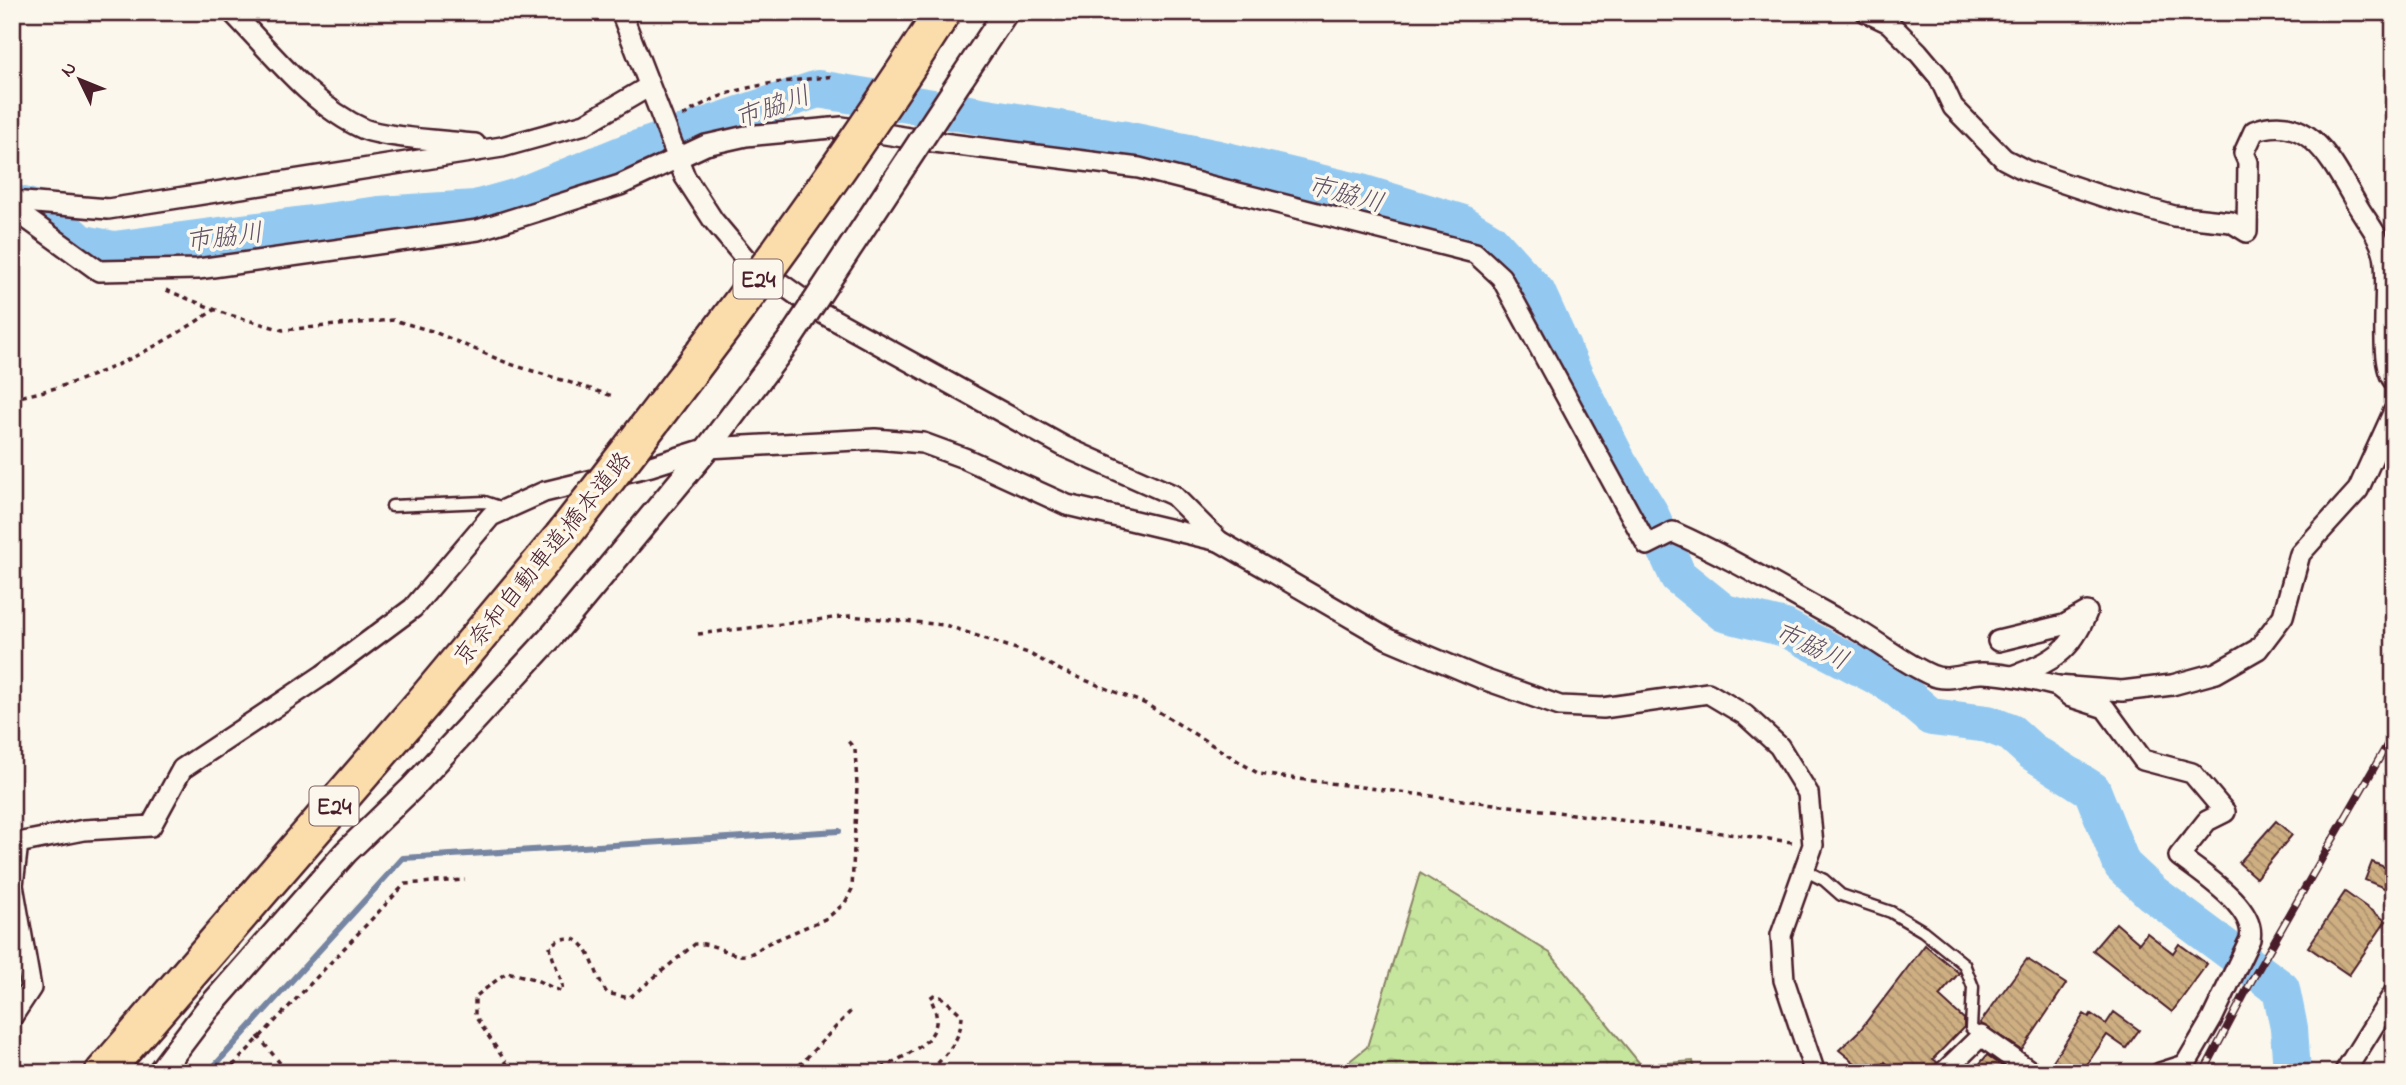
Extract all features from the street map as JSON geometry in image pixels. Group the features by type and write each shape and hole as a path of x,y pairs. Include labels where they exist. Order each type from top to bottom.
{"highway":[{"name":"京奈和自動車道;橋本道路","path":"103,1073 424,702 562,537 703,356 875,118 943,12"}],"street":[{"path":"232,12 297,80 331,108 365,130 502,147"},
{"path":"621,12 685,177 713,220 745,258 822,313 1065,447 1173,495 1219,541 1388,639 1483,679 1560,706 1603,708 1708,693 1745,715 1779,746 1808,793 1813,845 1806,871 1781,935 1784,980 1815,1073"},
{"path":"159,1073 206,1011 345,852 412,788 552,636 708,448 790,339 1006,12"},
{"path":"1866,12 1889,23 1918,52 1939,77 1953,107 2004,159 2038,175 2142,208 2174,216 2231,222 2247,232 2248,162 2244,153 2254,131 2269,125 2292,128 2317,142 2340,173 2363,216 2374,227 2384,256 2387,318 2384,355 2387,375 2394,381"},
{"path":"12,201 108,209 502,147 585,124 648,87"},
{"path":"12,208 99,271 198,269 478,230 620,185 706,145 746,136 842,127 934,142 1139,168 1475,253 1501,277 1647,545 1673,532 1728,556 1818,611 1851,626 1885,651 1934,676 1959,678 1979,673 2013,676 2057,686 2122,691 2172,685 2216,673 2258,649 2283,616 2300,554 2358,490 2394,411"},
{"path":"12,1017 31,988 13,885 18,843 85,830 152,826 182,769 413,608 474,532 491,516 544,492 651,466 708,448 875,439 923,443 964,458 1067,505 1219,541"},
{"path":"1998,640 2064,625 2087,612 2079,633 2049,663 2013,676"},
{"path":"2057,686 2071,697 2105,708 2143,760 2192,773 2225,812 2207,821 2179,856 2237,904 2252,929 2192,1069 2160,1073"},
{"path":"2344,1073 2394,993"},
{"path":"1943,1073 1981,1036 2034,1073"}],"lane":[{"path":"392,506 485,502 506,509"},
{"path":"1806,871 1824,880 1841,895 1891,912 1923,931 1964,964 1973,987 1971,1028 1981,1036"}],"path":[{"path":"680,119 708,99 748,86 835,76"},
{"path":"126,270 214,310 283,330 393,320 432,331 507,363 613,396"},
{"path":"12,398 107,369 183,331 214,310"},
{"path":"698,634 850,616 944,625 1028,653 1062,671 1146,704 1259,774 1813,845"},
{"path":"513,1073 475,1016 475,997 507,972 534,979 562,992 564,985 551,961 550,946 561,939 575,940 588,948 599,982 607,993 629,998 695,944 704,943 738,956 754,954 764,945 837,912 852,889 857,786 855,749 846,739"},
{"path":"226,1073 258,1036 405,884 466,880"},
{"path":"873,1073 922,1045 936,1030 938,1012 930,998 934,995 943,998 962,1015 962,1024 958,1040 929,1073"},
{"path":"792,1073 851,1011"},
{"path":"258,1036 288,1073"}],"green space":[{"path":"1420,873 1550,953 1641,1065 1693,1061 1695,1073 1335,1073 1367,1047"}],"building":[{"path":"2276,821 2292,835 2256,878 2239,863"},
{"path":"2372,862 2394,871 2394,892 2365,880"},
{"path":"2345,892 2386,921 2349,975 2308,947"},
{"path":"2116,923 2139,943 2147,933 2173,953 2179,944 2207,964 2172,1012 2093,950"},
{"path":"1925,945 1959,973 1939,996 1964,1019 1964,1027 1933,1059 1937,1062 1931,1073 1897,1073 1885,1062 1876,1073 1867,1073 1839,1050 1860,1030"},
{"path":"2027,959 2066,984 2022,1050 1980,1023"},
{"path":"2114,1012 2139,1030 2126,1048 2107,1035 2081,1073 2045,1073 2084,1014 2089,1017 2091,1014 2106,1024"},
{"path":"1987,1055 2009,1071 1972,1073"}],"waterway":[{"name":"市脇川","path":"12,203 45,212 80,243 114,250 379,215 475,209 518,197 626,153 818,89 1126,140 1214,158 1361,193 1460,223 1490,241 1537,293 1576,379 1618,462 1649,512 1678,576 1724,613 1785,628 1892,684 1931,717 1988,724 2011,733 2031,751 2092,790 2122,865 2152,893 2281,989 2289,1028 2292,1073"},
{"path":"208,1073 403,858 839,831"}],"railway":[{"path":"2203,1073 2252,980 2394,733"}]}
